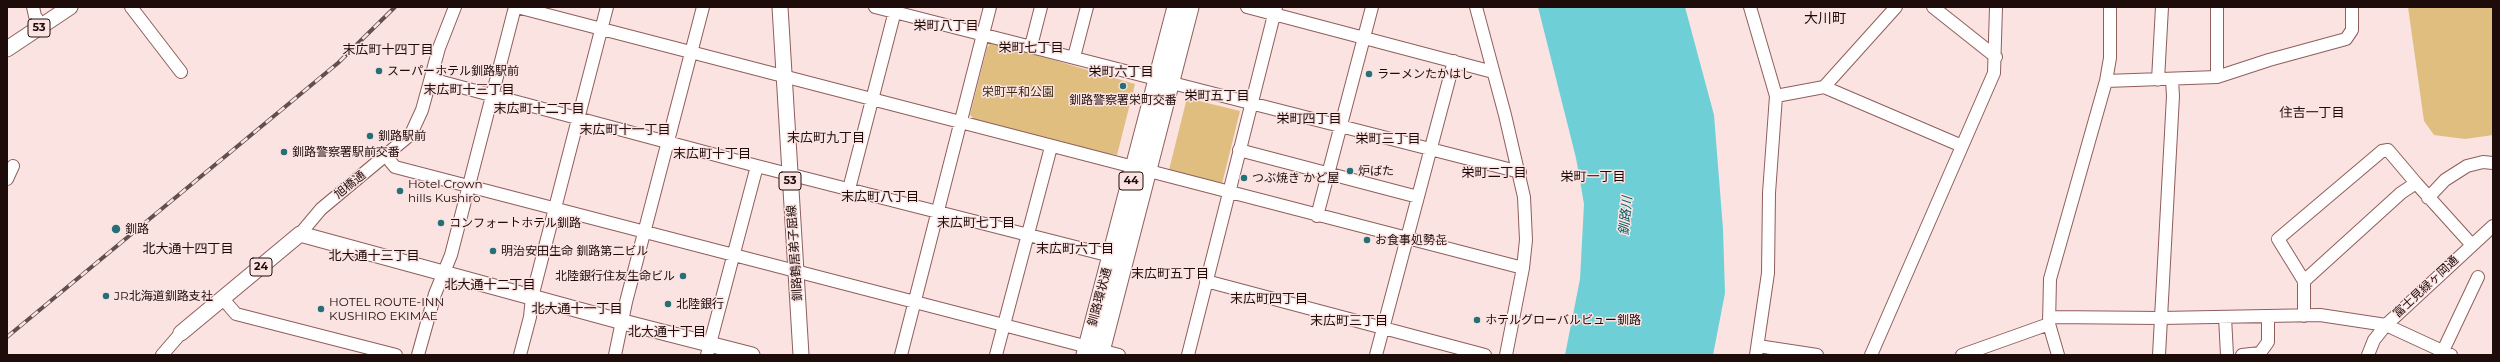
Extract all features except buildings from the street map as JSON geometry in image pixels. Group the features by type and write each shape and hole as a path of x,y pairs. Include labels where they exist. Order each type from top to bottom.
{"highway":[{"name":"釧路環状通","path":"1093,352 1164,80 1176,7"},
{"name":"釧路環状通","path":"1164,80 1190,7"},
{"name":"釧路環状通","path":"1093,352 1111,256 1141,170"}],"main road":[{"name":"53","path":"7,49 70,7"},
{"name":"釧路鶴居弟子屈線","path":"780,7 801,355"},
{"path":"300,234 623,322 709,350 752,355"},
{"name":"24","path":"181,333 300,234"}],"street":[{"path":"34,7 35,16 42,26"},
{"path":"131,7 182,72"},
{"name":"旭橋通","path":"300,234 321,210 411,134 422,110 439,48 455,7"},
{"path":"418,355 443,273 451,255 516,7 1317,216 1523,268"},
{"path":"520,355 530,317 532,297 607,7"},
{"path":"615,355 626,302 703,7"},
{"path":"875,7 896,10 983,34 1520,172"},
{"path":"901,355 990,7"},
{"path":"1031,46 1041,7"},
{"path":"1074,57 1087,7"},
{"path":"1247,7 1275,11 1494,72"},
{"path":"1317,216 1372,7"},
{"path":"1476,7 1520,172 1524,197 1526,240 1523,268 1506,355"},
{"path":"1750,7 1776,96 1769,193 1768,272 1757,350 1817,355"},
{"path":"1824,87 1896,7"},
{"path":"1933,7 1996,57"},
{"path":"1871,355 1994,73 1996,57 1996,7"},
{"path":"2058,355 2049,321 2050,280 2054,259 2106,81 2110,58 2110,7"},
{"path":"2158,80 2162,7"},
{"path":"2217,7 2217,77"},
{"path":"2106,81 2172,80 2217,77 2269,60 2346,39 2352,30 2352,7"},
{"path":"849,189 871,100 896,10"},
{"path":"1188,355 1275,11"},
{"path":"1376,355 1454,61"},
{"path":"431,79 757,166 1111,256"},
{"path":"2159,355 2173,96 2172,80"},
{"path":"1776,96 1824,87 1962,146"},
{"path":"996,355 1051,147"},
{"path":"1239,150 1418,196"},
{"path":"2304,316 2304,281 2278,239 2382,151 2388,150 2428,198 2472,245"},
{"path":"386,156 396,167 1004,325 1093,352 1119,355"},
{"path":"2428,198 2445,180 2467,166 2483,162 2493,163"},
{"path":"7,179 13,166"},
{"path":"709,350 757,166"},
{"path":"2304,281 2400,193 2416,184"},
{"name":"富士見緑ヶ岡通","path":"2368,355 2374,340 2386,325 2493,226"},
{"path":"1962,355 2049,321 2320,315 2386,325 2445,354 2478,277"},
{"path":"1206,281 1485,355"},
{"path":"222,299 236,314 396,355"},
{"path":"2242,355 2260,353 2268,342 2268,317"},
{"path":"2225,318 2227,355"},
{"path":"162,355 181,333"}],"green space":[{"path":"2408,7 2493,7 2493,135 2465,139 2434,135 2424,121"},
{"name":"栄町平和公園","path":"996,43 1135,84 1117,155 1085,150 975,121 970,115 987,48 990,44"},
{"path":"1187,98 1240,111 1222,184 1169,170"}],"water":[{"name":"釧路川","path":"1538,7 1685,7 1714,115 1723,229 1725,293 1713,355 1565,355 1580,279 1584,204 1576,158"}],"railway":[{"path":"7,337 338,63 395,7"}],"place":[{"name":"スーパーホテル釧路駅前","path":"379,71"},
{"name":"ラーメンたかはし","path":"1369,74"},
{"name":"釧路警察署栄町交番","path":"1123,86"},
{"name":"釧路駅前","path":"370,136"},
{"name":"釧路警察署駅前交番","path":"284,152"},
{"name":"炉ばた","path":"1350,171"},
{"name":"つぶ焼き かど屋","path":"1244,178"},
{"name":"Hotel Crown hills Kushiro","path":"400,191"},
{"name":"コンフォートホテル釧路","path":"441,223"},
{"name":"釧路","path":"116,229"},
{"name":"お食事処勢㐂","path":"1367,240"},
{"name":"明治安田生命 釧路第二ビル","path":"493,251"},
{"name":"北陸銀行住友生命ビル","path":"683,276"},
{"name":"JR北海道釧路支社","path":"106,296"},
{"name":"北陸銀行","path":"668,304"},
{"name":"HOTEL ROUTE-INN KUSHIRO EKIMAE","path":"321,309"},
{"name":"ホテルグローバルビュー釧路","path":"1477,320"}],"district":[{"name":"大川町","path":"1825,19"},
{"name":"栄町八丁目","path":"946,26"},
{"name":"栄町七丁目","path":"1031,48"},
{"name":"末広町十四丁目","path":"388,50"},
{"name":"栄町六丁目","path":"1121,72"},
{"name":"末広町十三丁目","path":"469,90"},
{"name":"栄町五丁目","path":"1217,96"},
{"name":"末広町十二丁目","path":"539,109"},
{"name":"住吉一丁目","path":"2312,113"},
{"name":"栄町四丁目","path":"1309,119"},
{"name":"末広町十一丁目","path":"625,130"},
{"name":"末広町九丁目","path":"826,138"},
{"name":"栄町三丁目","path":"1388,139"},
{"name":"末広町十丁目","path":"712,154"},
{"name":"栄町二丁目","path":"1494,173"},
{"name":"栄町一丁目","path":"1593,177"},
{"name":"末広町八丁目","path":"880,197"},
{"name":"末広町七丁目","path":"976,223"},
{"name":"北大通十四丁目","path":"188,249"},
{"name":"末広町六丁目","path":"1075,249"},
{"name":"北大通十三丁目","path":"374,256"},
{"name":"末広町五丁目","path":"1170,274"},
{"name":"北大通十二丁目","path":"490,285"},
{"name":"末広町四丁目","path":"1269,299"},
{"name":"北大通十一丁目","path":"577,309"},
{"name":"末広町三丁目","path":"1349,321"},
{"name":"北大通十丁目","path":"667,332"}]}
